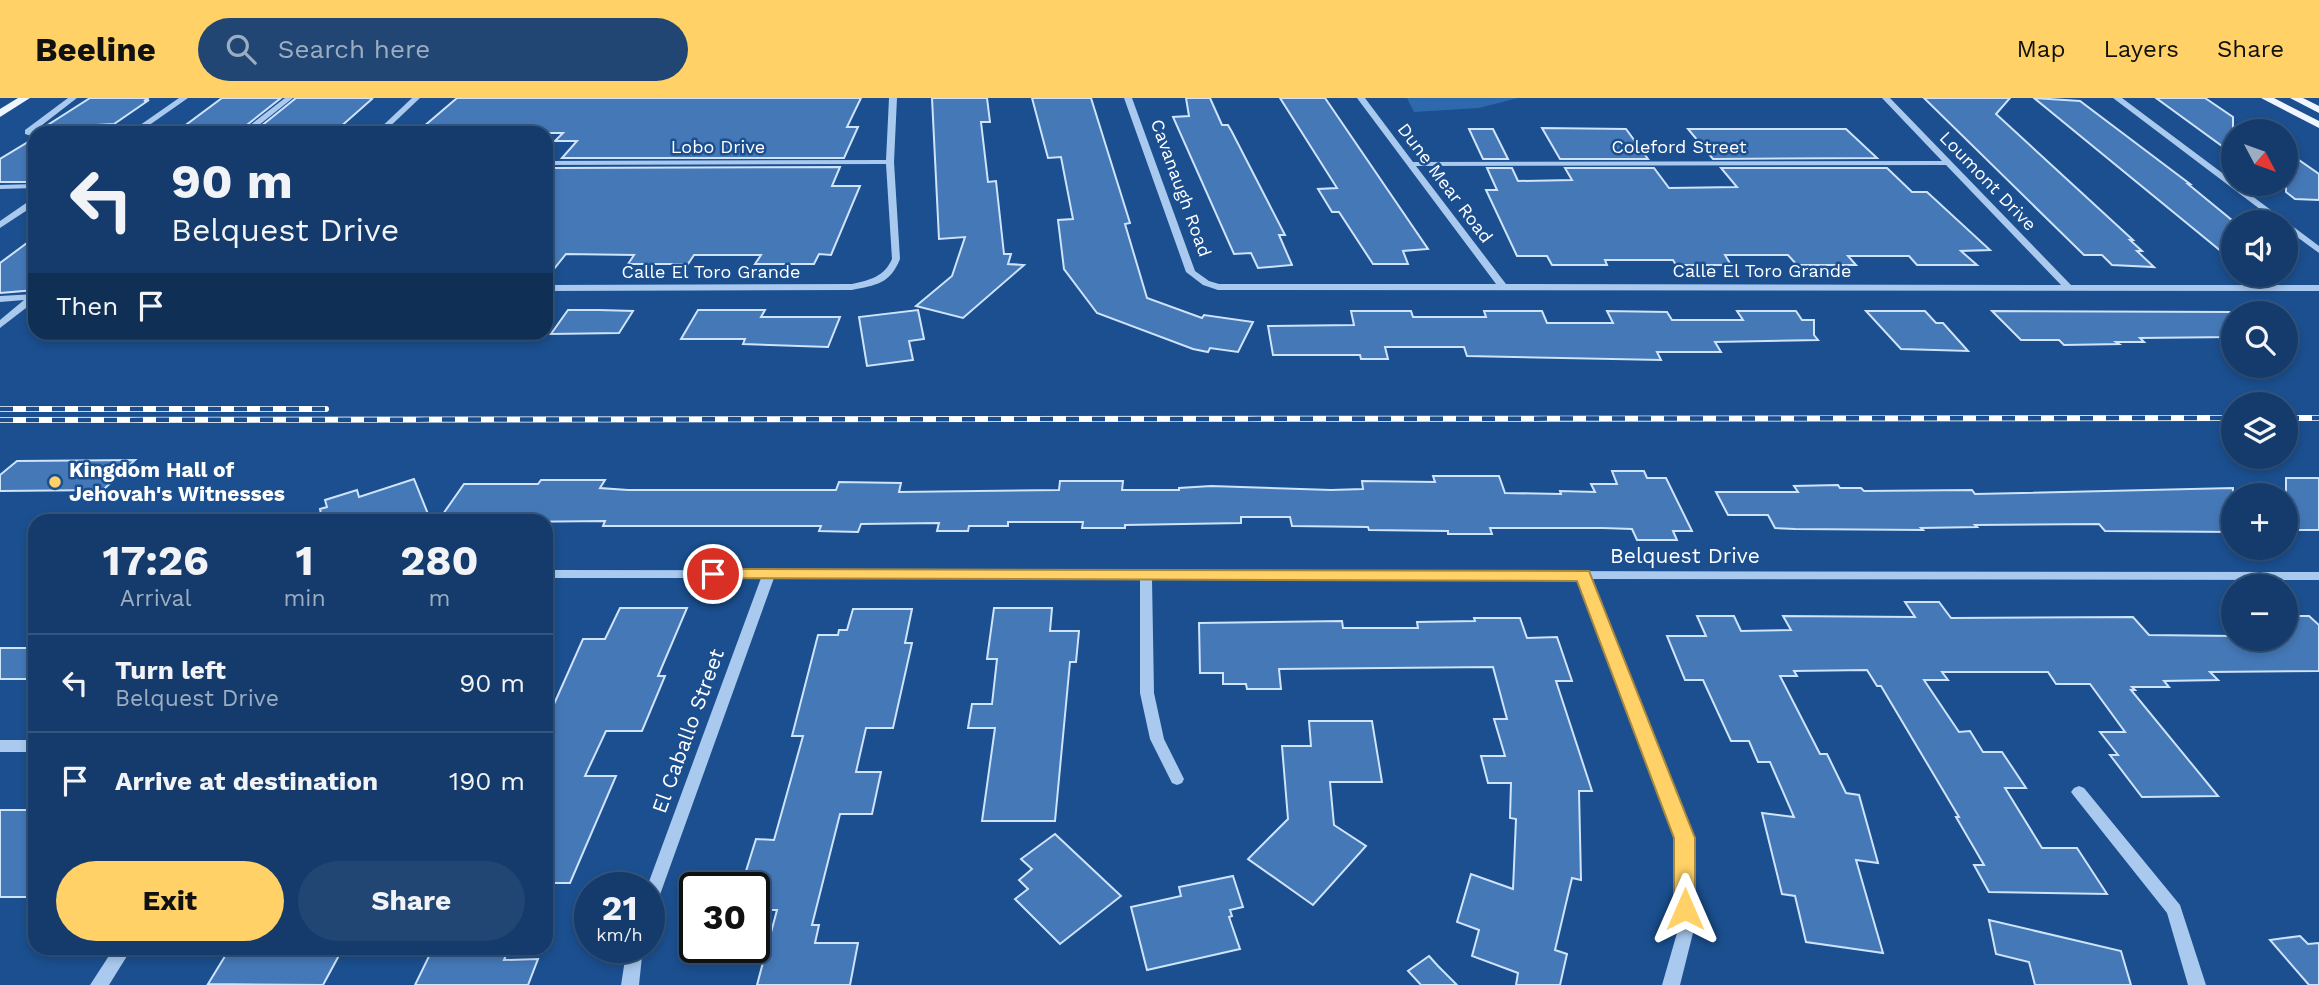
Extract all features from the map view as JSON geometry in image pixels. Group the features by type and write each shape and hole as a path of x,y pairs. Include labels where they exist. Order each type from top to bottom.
{"main road":[{"path":"0,114 25,98"},
{"path":"2266,98 2319,125"},
{"path":"2295,98 2319,110"}],"street":[{"path":"36,126 73,98"},
{"path":"143,126 184,98"},
{"path":"253,126 289,98"},
{"path":"386,126 416,98"},
{"path":"876,282 891,271 895,259 890,162 892,98"},
{"name":"Cavanaugh Road","path":"1128,98 1191,272 1206,283"},
{"name":"Dune Mear Road","path":"1362,98 1503,287"},
{"name":"Loumont Drive","path":"1886,98 2067,286"},
{"path":"2117,98 2265,210"},
{"name":"Lobo Drive","path":"553,163 890,162"},
{"name":"Coleford Street","path":"1411,164 1947,163"},
{"path":"0,187 28,186"},
{"path":"0,225 28,206"},
{"path":"2298,234 2319,250"},
{"name":"Calle El Toro Grande","path":"553,288 824,288 876,282"},
{"name":"Calle El Toro Grande","path":"1206,283 1233,289 2067,286 2319,288"},
{"path":"0,299 28,297"},
{"path":"0,325 28,302"},
{"name":"Belquest Drive","path":"553,574 2319,576"},
{"name":"El Caballo Street","path":"660,872 769,574"},
{"path":"1146,574 1147,694 1157,739 1177,779"},
{"path":"1583,575 1685,838 1685,933 1671,985"},
{"path":"0,746 28,746"},
{"path":"2079,792 2174,910 2197,985"},
{"path":"99,985 119,955"},
{"path":"630,985 633,963"}],"shaded area":[{"path":"1407,98 1518,98 1479,108 1414,112"}],"building":[{"path":"90,98 149,100 114,124 46,126"},
{"path":"222,98 281,98 246,126 184,126"},
{"path":"296,98 372,99 341,126 261,126"},
{"path":"457,98 861,98 847,127 858,127 844,158 562,158 577,141 555,141 563,133 553,133 553,126 424,126"},
{"path":"932,98 987,98 990,122 981,122 988,182 996,181 1004,254 1011,254 1008,264 1024,265 963,318 916,306 952,276 965,237 939,239"},
{"path":"1032,98 1091,98 1130,223 1125,224 1147,298 1202,318 1204,315 1253,322 1238,352 1210,348 1208,352 1193,349 1097,313 1064,269 1058,220 1073,219 1061,157 1048,158"},
{"path":"1186,98 1210,98 1222,125 1228,125 1285,235 1279,235 1292,265 1258,268 1251,253 1234,254 1173,117 1189,116"},
{"path":"1280,98 1325,98 1428,249 1403,251 1408,264 1373,264 1339,212 1332,212 1318,189 1337,188"},
{"path":"1924,98 2010,98 1996,114 2133,240 2130,240 2142,251 2137,251 2154,267 2112,265 2102,255 2084,255"},
{"path":"2034,98 2080,101 2190,184 2221,211 2221,251"},
{"path":"2156,98 2205,98 2233,117 2221,119 2221,145"},
{"path":"1542,128 1626,129 1648,159 1560,159"},
{"path":"1469,129 1493,129 1508,159 1483,159"},
{"path":"1688,129 1846,129 1877,158 1713,159"},
{"path":"28,142 28,182 0,182 0,159"},
{"path":"2298,159 2319,174 2319,200 2295,199 2291,196 2298,196"},
{"path":"840,167 832,186 860,186 831,255 819,254 814,264 755,264 761,255 694,255 688,264 628,264 634,255 566,254 553,270 554,168"},
{"path":"1487,168 1512,168 1518,181 1572,180 1565,168 1654,168 1669,188 1737,187 1721,168 1887,168 1912,192 1927,192 1990,250 1961,251 1977,265 1917,265 1909,256 1848,256 1856,265 1797,265 1788,255 1725,255 1731,265 1676,265 1673,260 1605,260 1607,265 1552,265 1547,256 1517,256 1486,190 1497,190"},
{"path":"28,242 28,291 0,293 0,263"},
{"path":"568,310 633,311 619,333 553,334"},
{"path":"698,310 765,310 761,317 840,317 828,347 743,344 745,339 681,339"},
{"path":"918,310 924,339 909,341 913,360 867,366 859,317"},
{"path":"1351,311 1411,311 1413,317 1486,317 1484,311 1542,311 1547,323 1613,323 1607,311 1667,312 1672,320 1743,320 1737,311 1796,311 1802,320 1814,320 1814,335 1818,340 1715,342 1721,352 1657,352 1661,360 1467,356 1464,347 1385,347 1388,359 1361,359 1360,355 1273,355 1268,326 1354,325"},
{"path":"1866,311 1925,311 1936,323 1943,323 1968,351 1901,349"},
{"path":"1992,311 2221,312 2221,337 2140,338 2144,342 2064,345 2059,340 2021,340"},
{"name":"Kingdom Hall of Jehovah's Witnesses","path":"135,460 103,490 0,491 0,475 17,461"},
{"path":"1612,471 1644,471 1647,478 1666,478 1692,531 1673,531 1677,540 1637,540 1632,529 1490,528 1492,534 1448,534 1448,531 1292,526 1290,517 1241,517 1241,523 1125,525 1125,528 1082,528 1083,522 1008,522 1008,526 969,526 968,531 937,531 939,523 861,524 858,532 819,531 821,526 603,526 605,521 553,522 553,514 443,514 464,484 538,484 541,480 605,480 600,488 628,490 836,490 839,482 901,483 899,492 1059,490 1060,481 1123,481 1122,490 1179,490 1211,486 1331,490 1363,489 1362,481 1435,482 1433,476 1499,476 1505,493 1595,492 1591,484 1617,484"},
{"path":"2286,478 2319,478 2319,530 2298,530 2298,483 2286,483"},
{"path":"414,479 428,514 321,514 320,509 327,507 325,500 357,490 359,497"},
{"path":"1838,485 1840,488 1861,488 1864,491 1972,490 1975,494 2221,488 2221,532 2105,531 2099,524 1975,525 1977,527 1921,528 1923,530 1775,528 1768,515 1728,515 1716,492 1798,492 1794,486"},
{"path":"1905,602 1939,602 1951,618 2133,617 2149,635 2221,636 2221,651 2298,651 2298,616 2309,616 2319,625 2319,671 2210,672 2218,680 2164,681 2169,687 2132,687 2135,690 2131,690 2218,796 2142,797 2110,755 2118,755 2100,732 2125,732 2090,684 2056,684 2048,672 1942,672 1948,680 1924,680 1959,732 1970,731 1983,752 2002,752 2026,788 2005,788 2042,848 2077,848 2107,894 1989,892 1974,865 1984,865 1956,817 1959,817 1881,686 1877,686 1867,670 1794,671 1797,676 1780,676 1820,754 1827,754 1846,793 1859,795 1878,863 1856,860 1883,953 1806,942 1795,896 1782,894 1762,813 1794,817 1770,762 1758,762 1749,741 1731,741 1703,680 1685,680 1667,636 1706,636 1697,616 1734,616 1741,631 1791,630 1783,616 1915,617"},
{"path":"620,608 687,608 658,676 665,676 642,731 606,731 585,776 616,776 570,883 553,883 553,706 583,639 605,639"},
{"path":"994,608 1052,608 1050,631 1079,631 1076,662 1070,662 1055,821 982,821 995,728 968,728 972,704 992,704 997,659 987,659"},
{"path":"853,609 912,609 905,643 912,643 893,728 866,728 856,772 881,772 872,814 840,814 812,925 819,925 815,943 858,943 850,985 757,985 763,963 770,963 770,936 777,910 770,910 770,872 746,872 756,839 774,840 803,736 792,736 818,635 838,635 839,630 847,630"},
{"path":"1474,618 1520,618 1527,638 1557,637 1572,681 1556,681 1592,791 1579,791 1581,880 1572,878 1555,950 1567,954 1560,985 1516,985 1518,973 1472,956 1479,930 1457,922 1471,874 1513,889 1516,819 1510,818 1511,783 1488,783 1481,756 1505,756 1494,719 1507,719 1493,667 1279,669 1281,689 1247,689 1246,684 1223,684 1223,673 1200,673 1199,623 1342,621 1343,628 1418,628 1417,622 1475,621"},
{"path":"0,648 28,648 28,679 0,679"},
{"path":"1309,721 1372,721 1382,782 1330,782 1334,825 1366,846 1313,905 1248,859 1288,819 1282,746 1311,746"},
{"path":"0,810 28,810 28,897 0,897"},
{"path":"1055,834 1121,896 1060,944 1015,899 1028,889 1019,880 1032,869 1021,859"},
{"path":"1233,876 1243,907 1230,910 1232,916 1229,917 1240,949 1147,970 1131,907 1181,896 1179,887"},
{"path":"1989,920 2121,951 2131,985 2035,985 2029,962 1996,954"},
{"path":"2300,936 2308,944 2319,943 2319,985 2309,985 2270,940"},
{"path":"226,955 339,955 323,985 208,984"},
{"path":"430,955 506,955 504,960 538,959 528,985 415,985"},
{"path":"1429,956 1457,985 1421,985 1408,971"}],"railway":[{"path":"0,409 326,409"},
{"path":"0,420 2221,418"},
{"path":"2298,418 2319,418"}],"place":[{"name":"Kingdom Hall of Jehovah's Witnesses","path":"55,482"}],"route":[{"path":"713,574 1583,575 1685,838 1685,909"}]}
